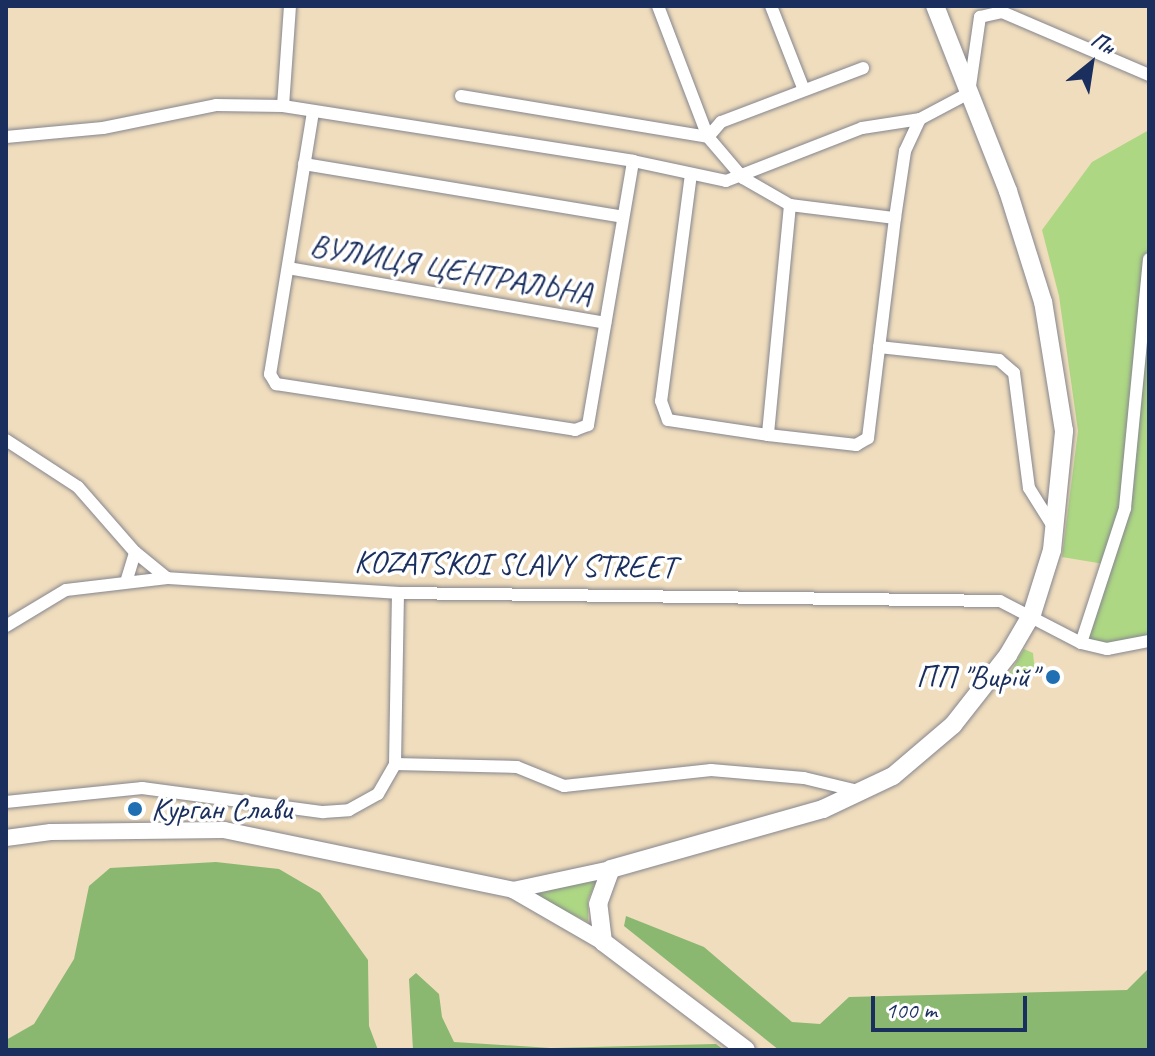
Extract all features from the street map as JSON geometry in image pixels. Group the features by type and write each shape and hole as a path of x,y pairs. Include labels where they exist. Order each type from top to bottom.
{"main road":[{"path":"513,890 689,851 865,793 953,725 995,674 1032,614 1054,528 1064,431 1043,302 935,6"},
{"path":"6,838 51,832 224,830 365,856 513,890 603,942 746,1050"},
{"path":"603,942 598,904 611,869"}],"street":[{"path":"283,106 290,6"},
{"path":"658,6 708,137 743,178 790,205 895,218"},
{"path":"771,6 804,90"},
{"path":"6,137 103,128 216,105 283,106 633,161 726,181 743,178 862,128 920,119 969,93 980,17 1002,12 1149,75"},
{"path":"708,137 721,122 863,68"},
{"path":"461,96 708,137"},
{"path":"309,111 304,164 270,374 276,384 575,430 588,425 633,161"},
{"path":"691,174 661,401 668,420 856,445 868,438 905,151 920,119"},
{"path":"304,164 623,217"},
{"path":"768,435 790,205"},
{"path":"1149,259 1125,508 1081,643 1107,649 1149,641"},
{"name":"ВУЛИЦЯ ЦЕНТРАЛЬНА","path":"288,268 605,323"},
{"path":"879,347 999,360 1014,373 1029,488 1054,528"},
{"path":"6,440 78,487 135,552 167,578"},
{"path":"127,579 135,552"},
{"name":"KOZATSKOI SLAVY STREET","path":"6,626 66,590 127,579 167,578 398,593 1000,601 1032,614 1081,643"},
{"path":"6,802 142,788 323,812 349,810 378,794 395,764 398,593"},
{"path":"395,764 517,767 564,786 711,770 804,778 865,793"}],"green space":[{"path":"1149,130 1149,641 1129,650 1081,643 1110,565 1062,557 1078,431 1059,296 1042,230 1092,162"},
{"path":"1024,649 1033,653 1035,673 1026,683 1006,687 1003,684"},
{"path":"216,862 279,869 320,893 368,960 369,1026 378,1050 6,1050 6,1040 34,1024 74,959 89,886 110,868"},
{"path":"598,877 588,900 588,922 533,895"},
{"path":"626,916 704,947 792,1022 820,1024 849,997 1127,990 1149,968 1149,1050 779,1050 624,926"},
{"path":"416,973 439,994 442,1017 454,1042 551,1048 716,1044 724,1050 413,1050 409,979"}],"place":[{"name":"ПП \"Вирій\"","path":"1053,677"},
{"name":"Курган Слави","path":"135,809"}]}
